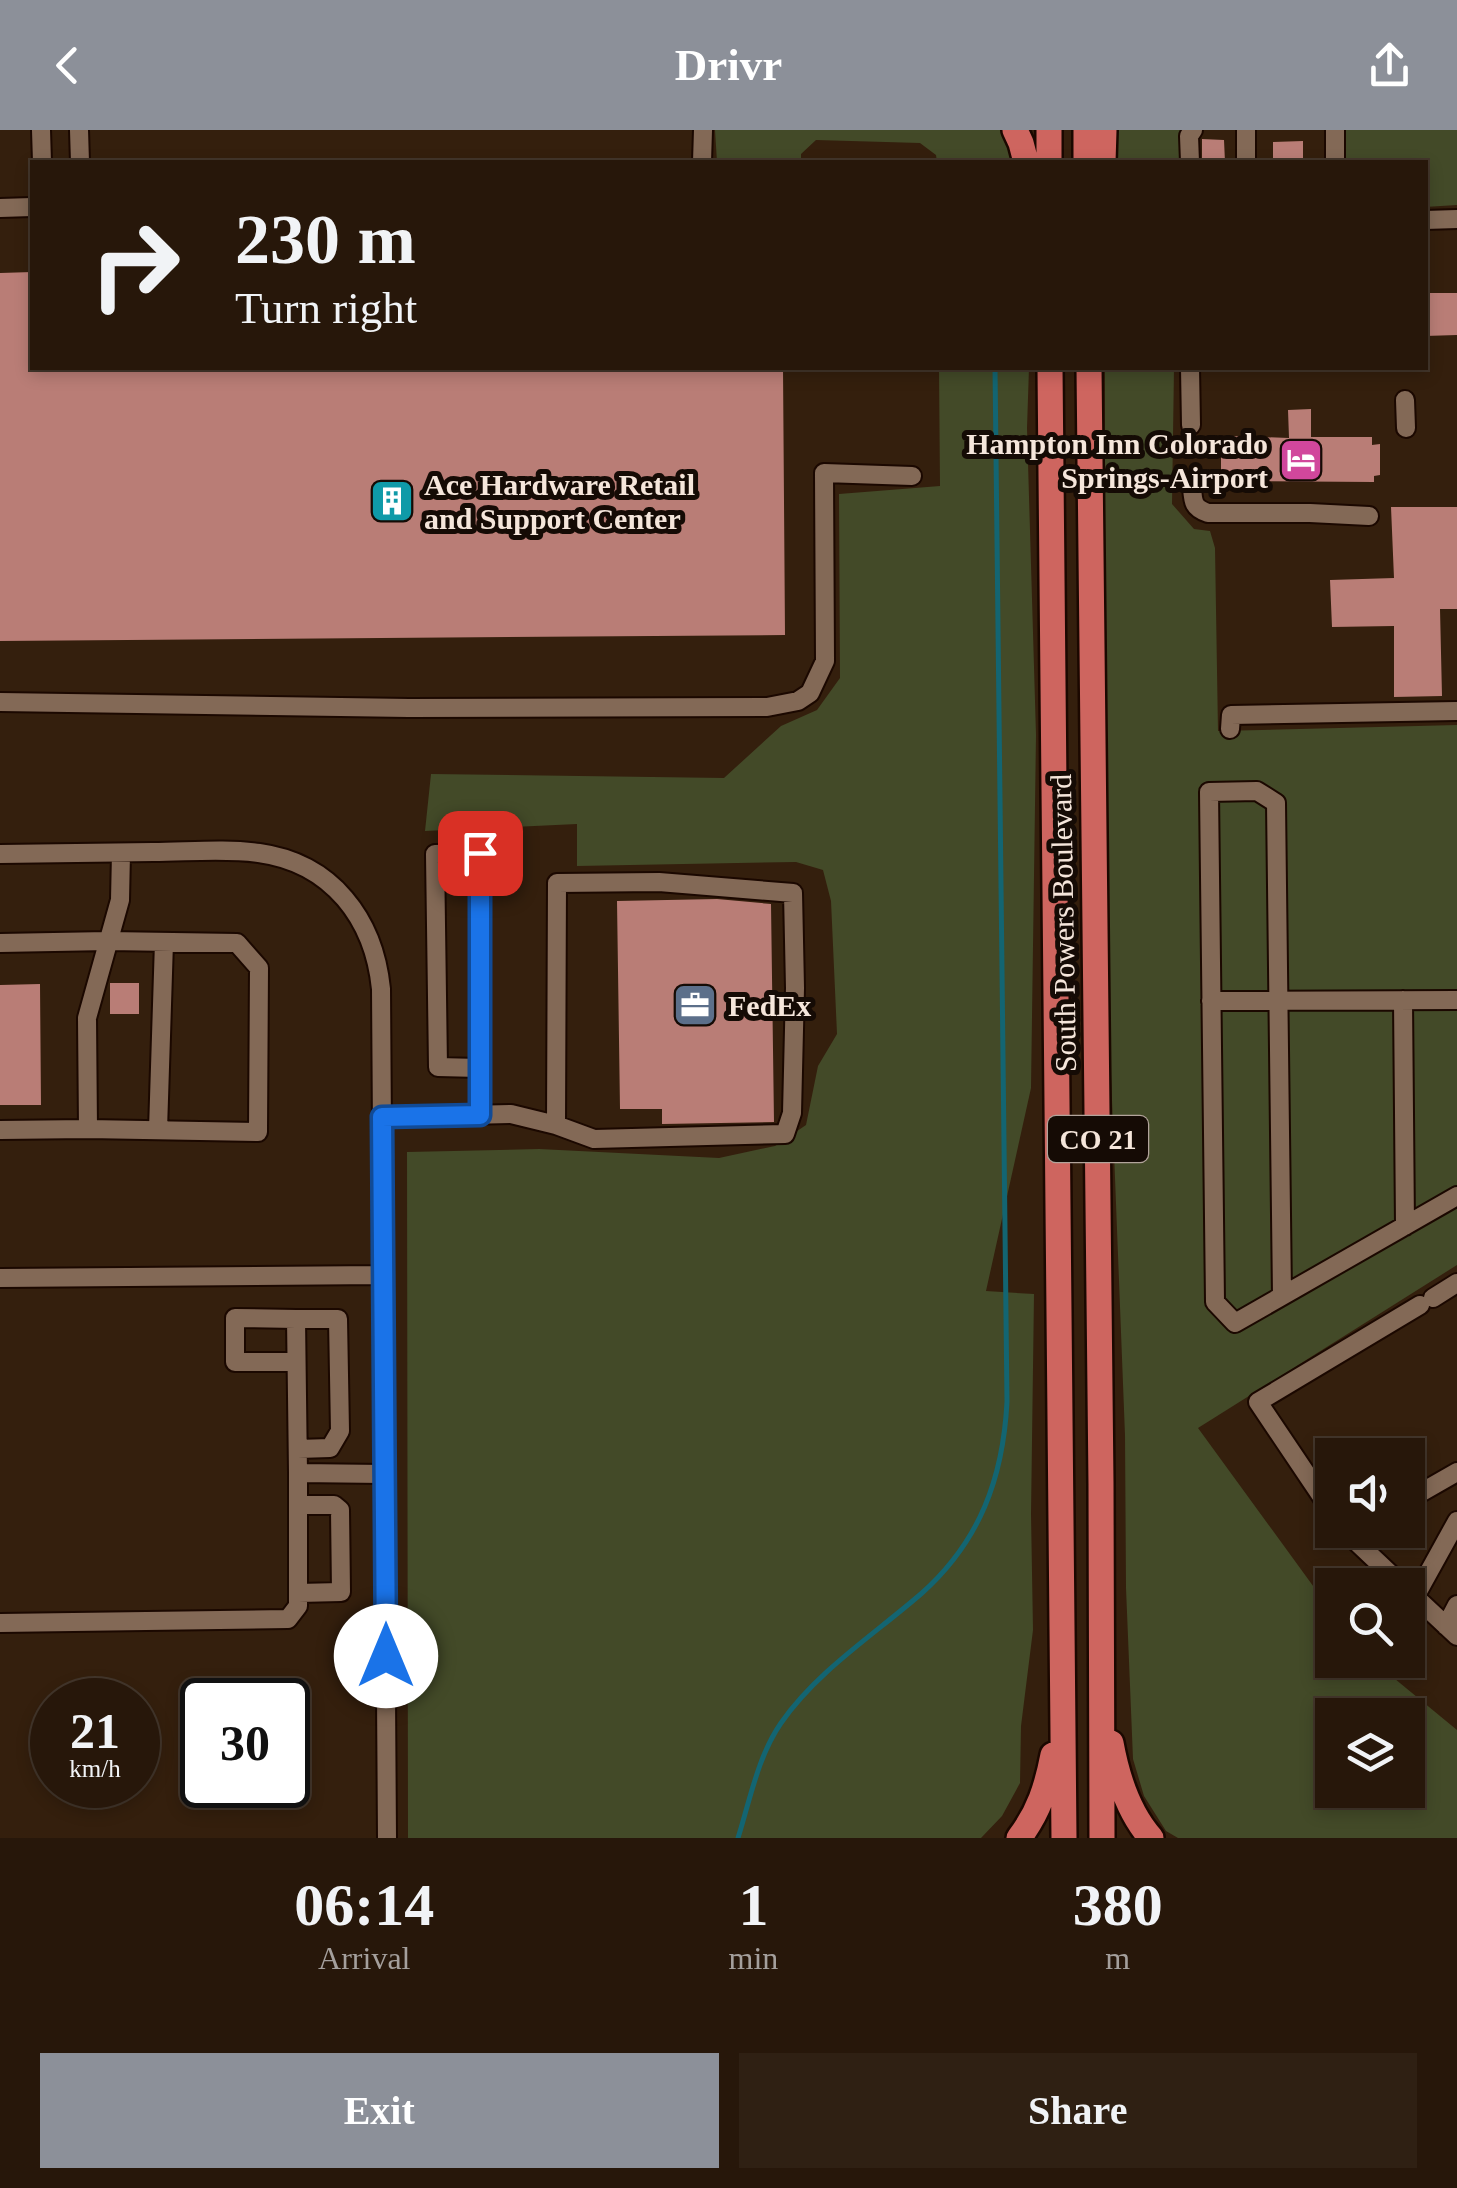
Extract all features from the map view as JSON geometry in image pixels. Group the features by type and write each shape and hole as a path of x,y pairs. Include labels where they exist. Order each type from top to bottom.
{"highway":[{"path":"1015,130 1026,160"},
{"path":"1048,130 1049,160"},
{"path":"1086,130 1086,160"},
{"path":"1103,160 1104,130"},
{"name":"South Powers Boulevard","path":"1048,370 1064,1838"},
{"name":"South Powers Boulevard","path":"1092,370 1102,1838"},
{"path":"1102,1694 1123,1787 1151,1838"},
{"path":"1019,1838 1042,1802 1062,1695"}],"street":[{"path":"42,130 42,160"},
{"path":"79,130 80,160"},
{"path":"702,130 702,160"},
{"path":"1190,160 1193,130"},
{"path":"1246,130 1246,160"},
{"path":"1335,130 1335,160"},
{"path":"0,208 30,207"},
{"path":"1428,220 1457,220"},
{"path":"1190,370 1191,425"},
{"path":"1405,400 1406,428"},
{"path":"0,702 408,708 785,705 810,693 825,661 824,473 912,476"},
{"path":"1192,487 1196,509 1208,513 1369,516"},
{"path":"1230,730 1231,714 1457,712"},
{"path":"1282,1296 1276,803 1257,791 1209,792 1214,1302 1235,1322 1282,1296 1457,1196"},
{"path":"88,1130 87,1018 120,900 121,852"},
{"path":"0,854 260,853 304,867 324,880 342,894 366,931 379,971 387,1838"},
{"path":"479,1068 438,1067 435,854 480,853 480,1115"},
{"path":"382,1117 510,1114 594,1139 785,1134 792,1112 792,893 659,882 557,883 556,1125"},
{"path":"0,943 108,940 237,944 259,968 258,1132 0,1130"},
{"path":"158,1130 164,942"},
{"path":"1404,1000 1405,1226"},
{"path":"1211,1002 1457,1000"},
{"path":"0,1278 383,1275"},
{"path":"1315,1487 1258,1402 1457,1283"},
{"path":"296,1362 235,1362 234,1318 338,1319 340,1431 330,1448 298,1448"},
{"path":"0,1623 288,1620 298,1606 296,1319"},
{"path":"1425,1490 1457,1472"},
{"path":"298,1473 384,1474"},
{"path":"298,1505 334,1505 340,1510 341,1592 298,1593"},
{"path":"1424,1568 1457,1521"},
{"path":"1365,1548 1385,1568"},
{"path":"1452,1631 1457,1605"},
{"path":"1425,1606 1452,1631"}],"green space":[{"path":"715,130 1003,130 1014,160 937,160 920,143 816,140 801,154 801,160 717,160"},
{"path":"1111,130 1185,130 1181,160 1108,160"},
{"path":"1346,130 1457,130 1457,205 1428,207 1428,160 1346,160"},
{"path":"939,370 1029,370 1027,428 1036,735 1031,1088 986,1291 1034,1294 1033,1630 1021,1726 1020,1783 1002,1816 981,1838 408,1838 407,1152 539,1149 719,1158 775,1146 806,1125 818,1066 837,1034 831,901 823,870 796,862 577,866 577,824 425,831 431,774 724,778 781,726 817,710 840,678 839,494 940,486"},
{"path":"1105,370 1174,370 1172,504 1194,529 1210,531 1215,548 1218,731 1457,725 1457,1265 1198,1428 1315,1589 1315,1678 1394,1678 1418,1698 1315,1698 1315,1808 1425,1808 1425,1704 1457,1730 1457,1838 1178,1838 1166,1831 1144,1796 1133,1759 1104,823"}],"building":[{"path":"1202,139 1224,140 1225,160 1202,160"},
{"path":"1303,141 1303,160 1273,160 1273,142"},
{"name":"Ace Hardware Retail and Support Center","path":"30,272 30,370 783,370 785,635 0,641 0,273"},
{"path":"1428,293 1457,293 1457,335 1428,336"},
{"name":"Hampton Inn Colorado Springs-Airport","path":"1311,409 1311,437 1372,437 1372,445 1380,444 1380,475 1374,476 1374,482 1229,481 1230,474 1221,475 1221,445 1229,444 1229,436 1289,438 1288,410"},
{"path":"1391,507 1457,507 1457,609 1440,609 1442,696 1394,697 1394,626 1332,627 1330,580 1394,578"},
{"name":"FedEx","path":"717,899 771,904 774,1122 662,1124 662,1109 620,1109 617,901"},
{"path":"110,983 139,983 139,1014 110,1014"},
{"path":"40,984 41,1105 0,1105 0,985"}],"waterway":[{"path":"738,1838 760,1764 795,1704 829,1670 922,1593 959,1552 985,1506 1005,1430 995,370"}],"place":[{"name":"Hampton Inn Colorado Springs-Airport","path":"1301,460"},
{"name":"Ace Hardware Retail and Support Center","path":"392,501"},
{"name":"FedEx","path":"695,1005"}],"route":[{"path":"386,1656 382,1117 480,1115 480,853"}]}
